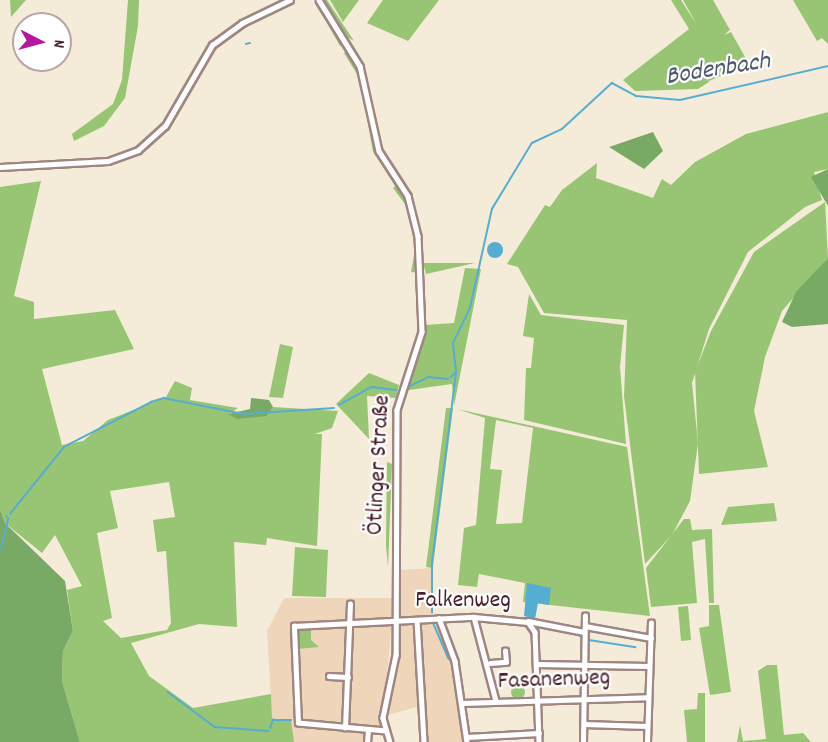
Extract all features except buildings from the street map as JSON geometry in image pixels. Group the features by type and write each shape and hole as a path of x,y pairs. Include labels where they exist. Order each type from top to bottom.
{"main road":[{"path":"0,167 108,161 138,150 165,126 212,45 242,23 290,0"}],"street":[{"name":"Ötlinger Straße","path":"319,0 360,66 379,151 408,196 417,225 422,332 396,410 397,620 386,731 390,742"},
{"path":"350,604 345,728 386,731"},
{"path":"583,742 585,616"},
{"name":"Falkenweg","path":"345,728 298,723 294,626 350,621 474,617 521,620 528,622 535,632 536,664"},
{"path":"474,617 490,663 496,701"},
{"path":"439,618 462,703 467,740 539,733"},
{"path":"417,620 424,742"},
{"path":"521,620 584,629 595,627 651,638"},
{"path":"647,742 651,623"},
{"path":"490,663 506,662 505,651"},
{"path":"539,742 536,664 568,661 584,665 648,666"},
{"path":"329,676 348,677"},
{"name":"Fasanenweg","path":"462,703 585,696 648,697"},
{"path":"584,724 647,726"},
{"path":"367,742 368,731"}],"shaded area":[{"path":"431,568 431,615 439,619 454,661 466,742 425,742 424,705 388,715 401,648 399,570"},
{"path":"284,598 394,598 382,733 365,733 364,742 294,742 290,721 272,719 267,631"}],"green space":[{"path":"10,0 26,0 15,12 12,12 11,17"},
{"path":"128,0 139,0 138,26 125,98 104,126 74,141 72,134 113,104 122,80"},
{"path":"322,0 327,0 354,41 344,35"},
{"path":"330,0 359,0 343,22"},
{"path":"383,0 439,0 408,41 367,23"},
{"path":"671,0 681,0 697,25 683,0 713,0 730,30 724,35 731,32 749,64 709,81 706,77 709,82 698,89 635,91 623,80 689,29"},
{"path":"793,0 828,0 828,44 822,38 817,41"},
{"path":"316,3 345,44 344,46 340,46"},
{"path":"349,49 355,59 364,86 377,152 395,179 373,152 360,79 344,53"},
{"path":"828,112 828,169 814,172 822,200 805,207 748,252 709,329 692,383 698,443 690,501 672,535 645,564 624,396 627,320 544,313 518,267 507,264 545,205 550,207 562,190 597,163 596,178 653,198 662,179 671,185 695,162 746,134"},
{"path":"653,132 663,151 644,169 609,147"},
{"path":"828,169 828,206 811,177"},
{"path":"41,181 14,296 34,302 34,319 115,310 134,349 42,369 62,445 83,441 108,420 166,397 175,381 192,388 190,400 238,408 229,414 267,416 273,407 338,411 332,428 315,434 322,434 317,546 267,538 266,545 234,542 237,627 199,624 131,643 149,676 193,708 271,694 272,719 291,720 294,742 80,742 62,681 63,651 73,631 67,590 82,586 55,535 42,553 5,523 0,509 0,187","holes":["169,482 175,517 153,520 157,552 166,551 171,623 167,630 121,638 103,621 112,618 97,533 118,528 110,491"]},
{"path":"399,183 409,201 415,225 418,273 411,272 415,250 410,211 393,188"},
{"path":"825,202 828,258 782,311 765,357 754,411 768,467 699,474 695,372 711,331 754,252"},
{"path":"828,258 828,324 792,327 782,322 796,292"},
{"path":"423,263 475,263 426,274"},
{"path":"465,268 481,269 454,406 452,384 402,391 425,325 454,323"},
{"path":"529,294 541,315 624,325 620,367 626,444 524,420 526,368 531,368 534,338 523,336"},
{"path":"280,344 293,347 283,398 269,397"},
{"path":"369,373 399,385 396,398 367,396 369,439 336,404"},
{"path":"251,398 269,400 273,407 267,416 237,419 228,414 250,409"},
{"path":"446,408 453,408 431,582 432,568 426,567"},
{"path":"457,409 627,447 650,616 523,602 525,583 479,574 477,587 458,585 464,528 476,525 485,418","holes":["496,420 533,428 522,523 496,524 502,470 490,469"]},
{"path":"387,462 392,464 388,567 386,546"},
{"path":"774,503 777,521 721,525 728,507"},
{"path":"0,509 5,523 65,581 73,631 63,651 62,681 80,742 0,742"},
{"path":"684,519 690,519 692,530 712,529 714,603 709,603 705,539 692,542 697,603 651,607 646,568"},
{"path":"295,547 328,550 326,597 292,596"},
{"path":"709,605 719,605 731,692 710,695 699,628 709,626"},
{"path":"688,606 691,640 681,641 678,607"},
{"path":"311,625 311,640 319,647 297,649 296,627"},
{"path":"767,665 777,665 784,735 803,733 811,742 737,742 740,725 743,741 766,739 758,671"},
{"path":"518,685 523,687 525,692 523,697 518,699 513,697 511,692 513,687"},
{"path":"698,693 705,693 705,742 687,742 684,710 697,709"}],"water":[{"path":"492,242 498,242 503,250 501,256 492,258 487,253 487,247"},
{"path":"527,583 551,588 549,605 538,603 535,619 524,616"}],"waterway":[{"path":"246,44 250,43"},
{"name":"Bodenbach","path":"451,377 456,372 453,343 470,308 492,209 532,143 562,129 612,83 636,96 680,100 828,66"},
{"path":"432,613 432,563 456,373"},
{"path":"406,388 429,377 448,379"},
{"path":"339,405 372,387 396,390"},
{"path":"10,514 64,447 151,402 164,398 243,414 334,408"},
{"path":"1,550 8,519"},
{"path":"433,622 449,659"},
{"path":"540,626 550,628"},
{"path":"555,628 582,636"},
{"path":"589,640 635,647"},
{"path":"168,692 215,727 269,731"},
{"path":"270,728 273,720 291,720"},
{"path":"328,723 343,725"}]}
